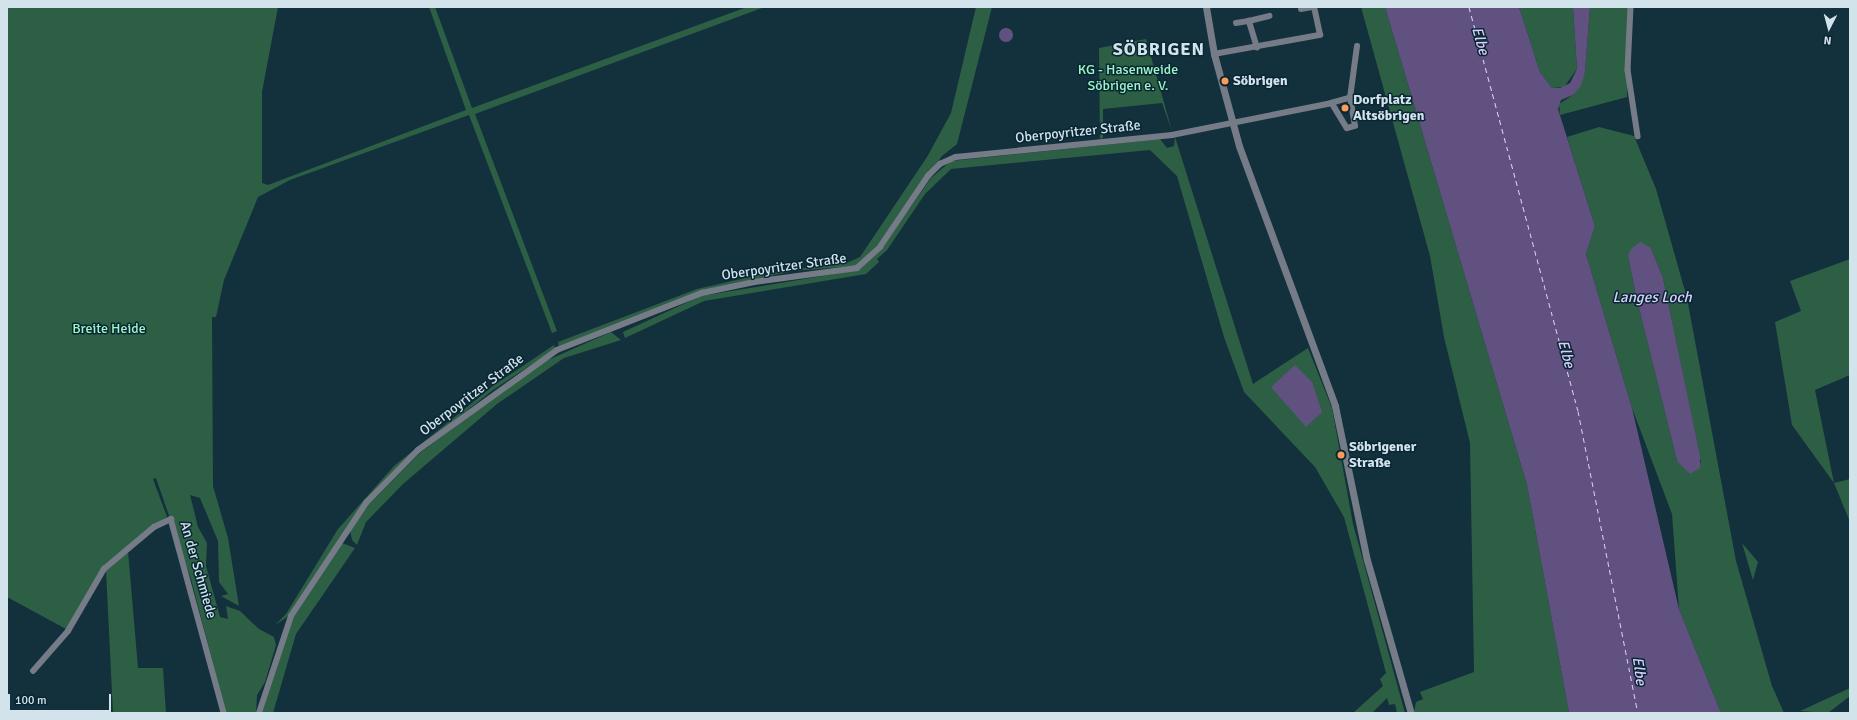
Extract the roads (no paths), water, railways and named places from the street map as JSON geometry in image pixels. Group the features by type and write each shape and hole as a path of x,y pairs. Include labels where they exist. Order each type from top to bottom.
{"street":[{"path":"1206,7 1214,54 1239,146 1335,406 1367,560 1411,713"},
{"path":"1214,54 1257,48 1320,35 1313,7 1301,9"},
{"path":"1631,7 1628,70 1638,136"},
{"path":"1236,23 1269,16"},
{"path":"1249,21 1257,48"},
{"path":"1332,103 1347,128 1355,126 1350,98 1357,46"},
{"name":"Oberpoyritzer Straße","path":"259,713 290,616 366,503 418,450 538,361 558,350 702,293 754,282 857,268 880,247 928,176 940,164 956,156 1172,135 1234,124 1350,98"},
{"name":"An der Schmiede","path":"33,671 68,631 104,569 154,527 171,519 224,713"}],"water":[{"name":"Elbe","path":"1385,7 1519,7 1540,72 1552,88 1560,88 1570,83 1577,69 1573,7 1590,7 1585,72 1581,86 1573,95 1561,100 1558,109 1595,226 1586,254 1632,408 1679,609 1721,713 1569,713 1527,485"},
{"path":"1006,28 1011,30 1013,35 1011,40 1006,42 1001,40 999,35 1001,30"},
{"name":"Langes Loch","path":"1640,242 1651,248 1663,278 1700,456 1700,468 1690,474 1677,461 1636,296 1628,256 1630,250"},
{"path":"1295,365 1312,382 1322,412 1306,427 1271,387"}],"place":[{"name":"Söbrigen","path":"1225,81"},
{"name":"Dorfplatz Altsöbrigen","path":"1345,108"},
{"name":"Söbrigener Straße","path":"1341,455"}],"district":[{"name":"SÖBRIGEN","path":"1159,49"}],"park label":[{"name":"KG - Hasenweide Söbrigen e. V.","path":"1128,78"},
{"name":"Breite Heide","path":"109,329"}]}
